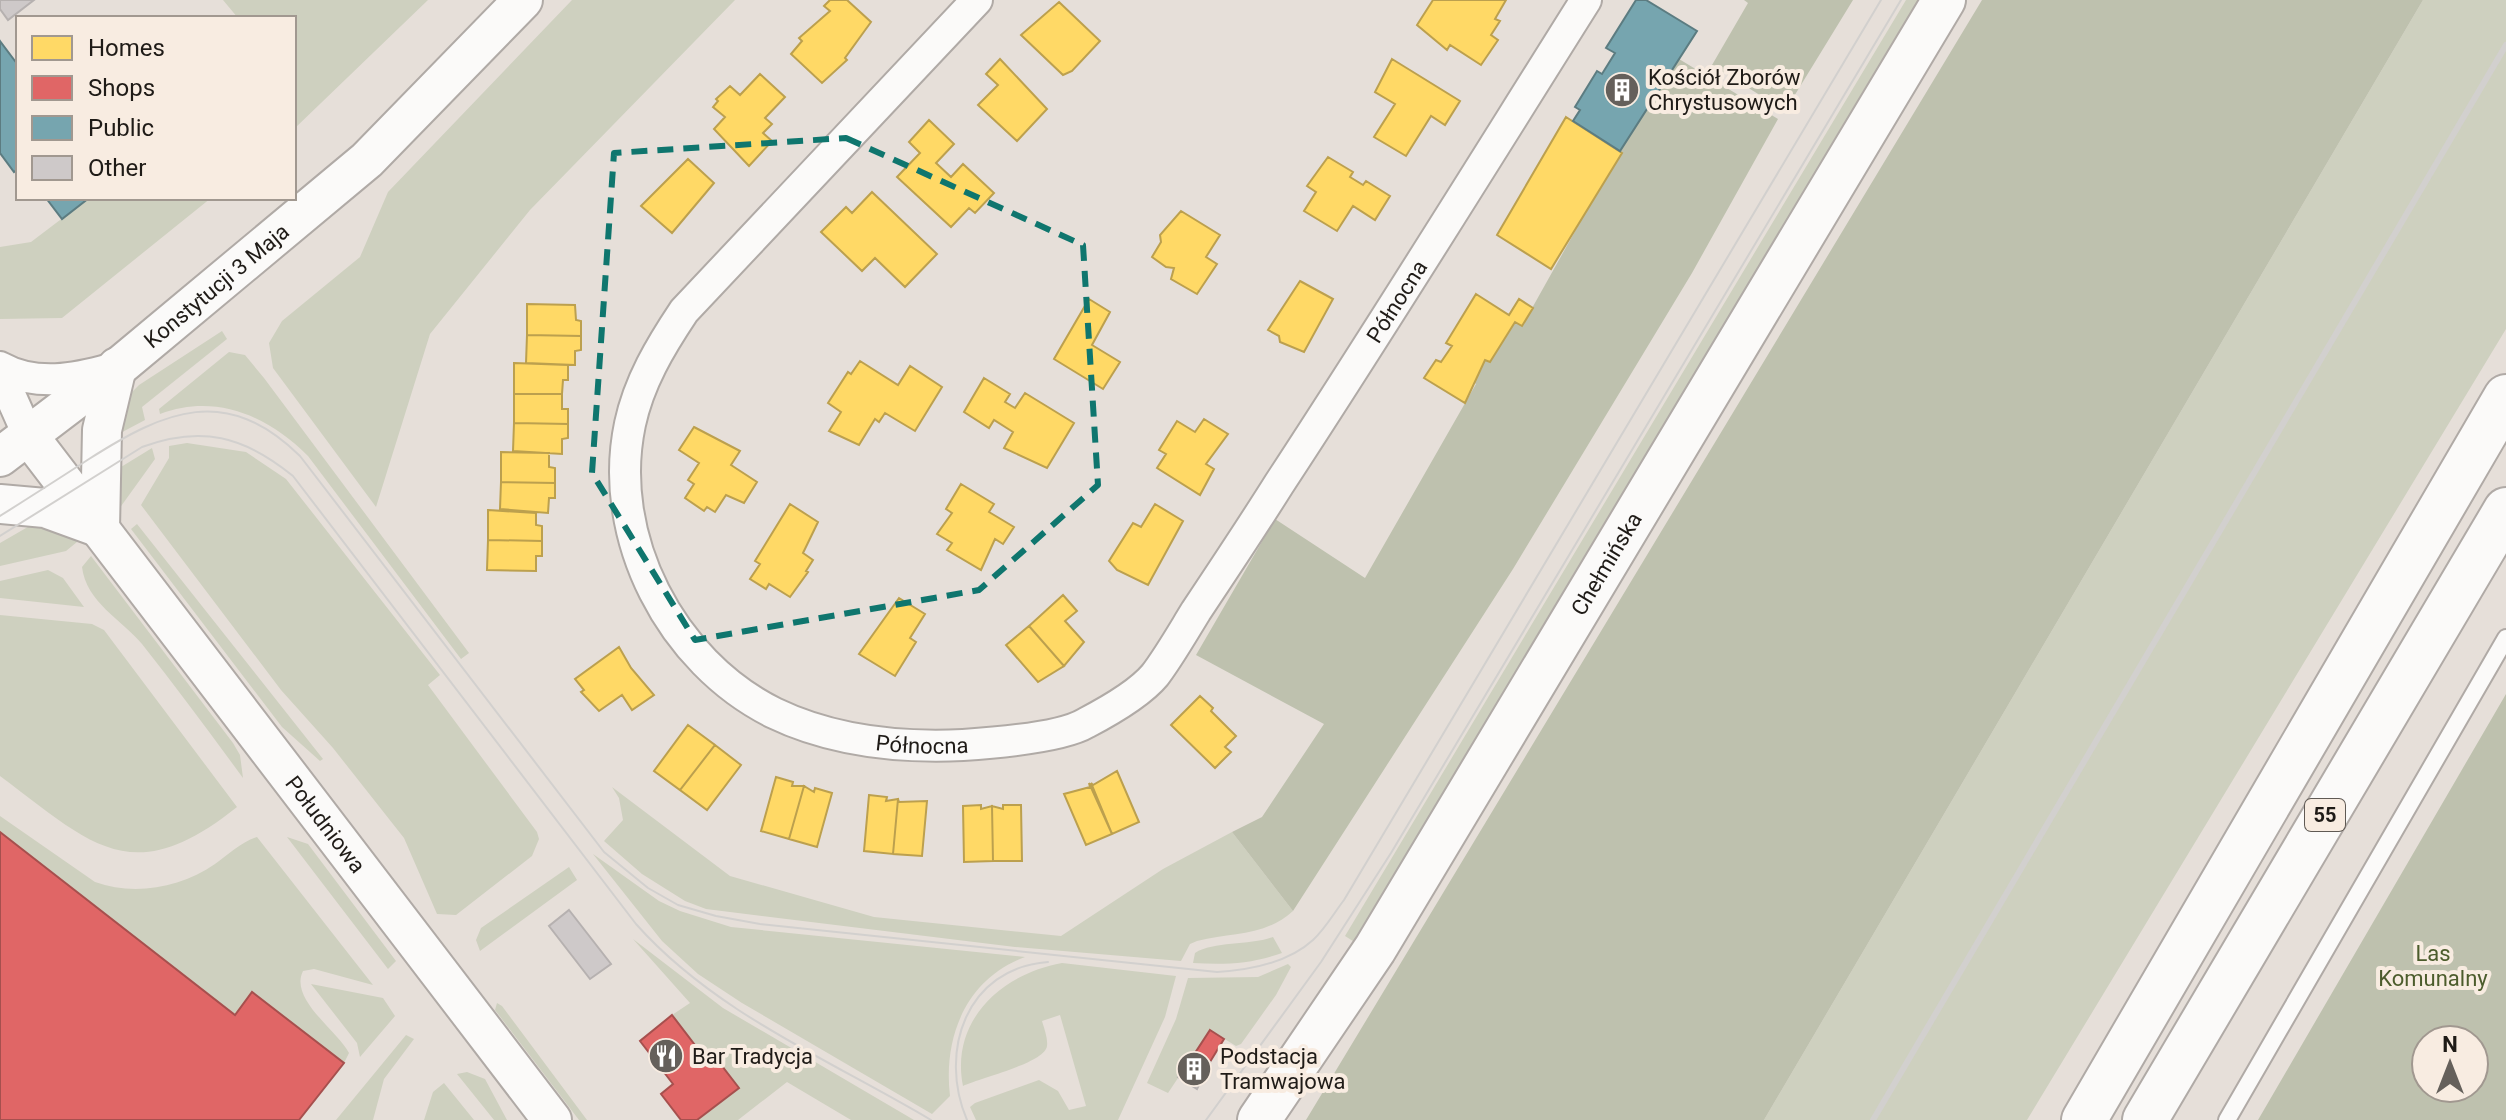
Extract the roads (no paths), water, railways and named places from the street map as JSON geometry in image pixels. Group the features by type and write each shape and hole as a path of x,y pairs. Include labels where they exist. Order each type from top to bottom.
{"main road":[{"name":"Chełmińska","path":"1259,1120 1375,949 1944,0"},
{"name":"55","path":"2084,1120 2506,397"},
{"name":"55","path":"2145,1120 2506,510"}],"street":[{"name":"Konstytucji 3 Maja","path":"9,436 117,367 367,160 523,0"},
{"name":"Północna","path":"977,0 684,311 657,351 639,393 625,458 625,513 637,553 675,627 703,661 749,698 797,723 848,737 910,747 1001,743 1082,726 1152,679 1316,429 1586,0"},
{"path":"0,504 45,508 100,528 102,430 117,367 76,378 51,380 0,370 9,436"},
{"name":"Południowa","path":"9,436 100,528 552,1120"}],"lane":[{"path":"2227,1120 2506,638"}],"tram line":[{"path":"0,516 144,428 196,412 221,412 247,419 273,433 300,456 604,852 648,888 678,905 760,924 1217,972 1268,964 1292,954 1313,940 1344,900 1881,0"},
{"path":"1206,1120 1321,962 1391,853 1901,0"},
{"path":"0,536 142,447 163,440 203,436 221,438 239,443 275,462 293,476 636,924 667,956 701,984 775,1033 931,1120"},
{"path":"967,1120 959,1094 956,1067 958,1042 966,1018 979,997 997,980 1020,968 1048,962"}],"railway":[{"path":"1873,1120 2506,45"}],"place":[{"name":"Kościół Zborów Chrystusowych","path":"1622,90"},
{"name":"Bar Tradycja","path":"666,1056"},
{"name":"Podstacja Tramwajowa","path":"1194,1069"}],"park label":[{"name":"Las Komunalny","path":"2433,966"}]}
